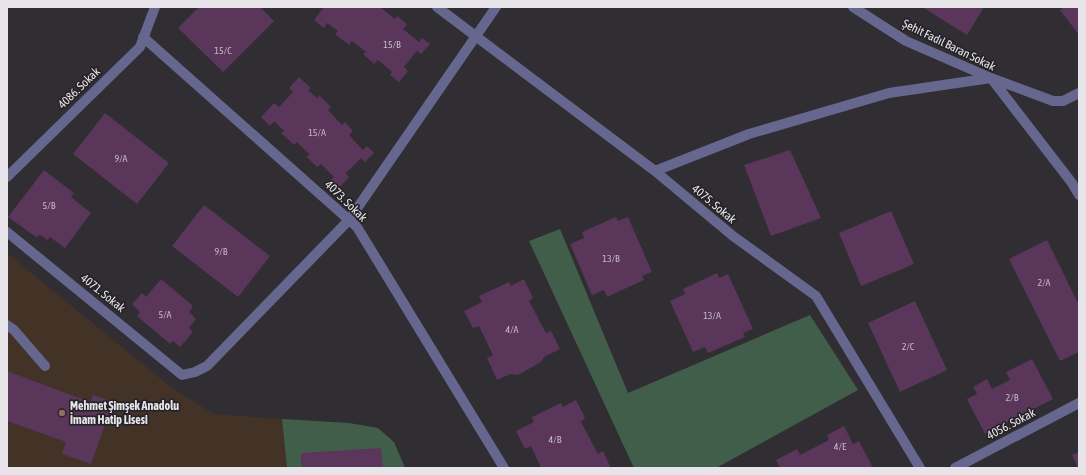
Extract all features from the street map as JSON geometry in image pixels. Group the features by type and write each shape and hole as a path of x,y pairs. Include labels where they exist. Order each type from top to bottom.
{"street":[{"name":"4086. Sokak","path":"7,177 140,47 155,7"},
{"name":"4075. Sokak","path":"437,7 655,171 733,236 816,296 920,468"},
{"path":"350,220 496,7"},
{"name":"Şehit Fadıl Baran Sokak","path":"854,7 906,40 991,78 1072,183 1079,195"},
{"name":"4073. Sokak","path":"143,37 357,227 504,468"},
{"path":"655,171 749,134 889,93 991,78 1053,101 1063,101 1079,93"},
{"name":"4071. Sokak","path":"7,232 182,375 195,372 207,366 350,220"},
{"path":"7,325 14,330 45,366"},
{"name":"4056. Sokak","path":"955,468 1079,404"}],"shaded area":[{"name":"Mehmet Şimşek Anadolu İmam Hatip Lisesi","path":"7,253 171,387 214,414 282,419 287,468 7,468"}],"green space":[{"path":"560,229 628,393 810,315 858,390 716,468 634,468 529,241"},
{"path":"282,419 349,423 378,428 394,442 405,468 383,468 301,453 302,468 287,468"}],"building":[{"path":"199,7 260,7 274,21 223,72 178,28"},
{"path":"324,7 380,7 395,19 397,16 407,24 403,29 419,42 422,38 430,44 421,54 417,51 404,67 408,71 399,82 390,75 392,72 378,60 374,64 363,54 366,52 352,41 349,45 335,34 338,31 327,23 324,28 314,20"},
{"path":"922,7 984,7 967,35"},
{"path":"1064,7 1079,7 1079,35 1060,10"},
{"path":"299,77 311,88 308,90 318,99 319,95 331,107 328,110 342,125 345,122 353,131 349,135 363,150 367,146 374,153 365,162 361,158 346,173 349,177 339,188 331,180 334,177 321,164 317,167 306,156 310,155 297,142 294,145 281,133 284,131 274,121 270,126 261,117 274,103 279,107 293,92 289,88"},
{"path":"105,113 169,163 137,204 73,154"},
{"path":"790,150 821,218 771,236 744,165"},
{"path":"44,170 74,193 71,197 91,213 65,248 50,237 47,240 40,235 36,237 8,217"},
{"path":"204,205 270,256 238,297 172,246"},
{"path":"891,211 914,264 861,286 839,233"},
{"path":"616,217 618,221 628,217 652,272 642,276 644,280 607,297 604,290 592,295 570,244 584,238 582,232"},
{"path":"1047,240 1079,305 1079,352 1060,361 1009,259"},
{"path":"717,273 719,278 728,274 753,329 743,333 745,337 708,353 705,347 693,352 670,301 685,294 683,289"},
{"path":"161,279 193,306 189,312 196,319 189,328 193,332 180,347 173,341 170,344 137,316 140,312 132,304 142,293 146,297"},
{"path":"524,279 533,298 529,301 546,333 551,331 560,349 544,357 541,362 518,375 510,374 497,380 487,358 493,355 479,326 473,328 464,311 482,302 479,296 509,282 511,286"},
{"path":"915,301 947,370 900,392 868,323"},
{"path":"1032,359 1053,399 985,434 967,399 977,394 973,387 987,379 992,389 1010,380 1006,372"},
{"path":"7,371 90,402 93,395 113,402 91,464 62,454 66,442 7,421"},
{"path":"576,400 585,418 581,422 598,454 603,451 611,468 541,468 531,446 525,449 516,431 534,422 532,417 561,403 563,407"},
{"path":"844,426 853,444 859,441 873,468 780,468 776,460 797,449 800,455 829,440 827,435"},
{"path":"381,448 383,468 302,468 301,453"},
{"path":"1079,452 1079,468 1078,468 1072,455"}],"place":[{"name":"Mehmet Şimşek Anadolu İmam Hatip Lisesi","path":"62,413"}]}
